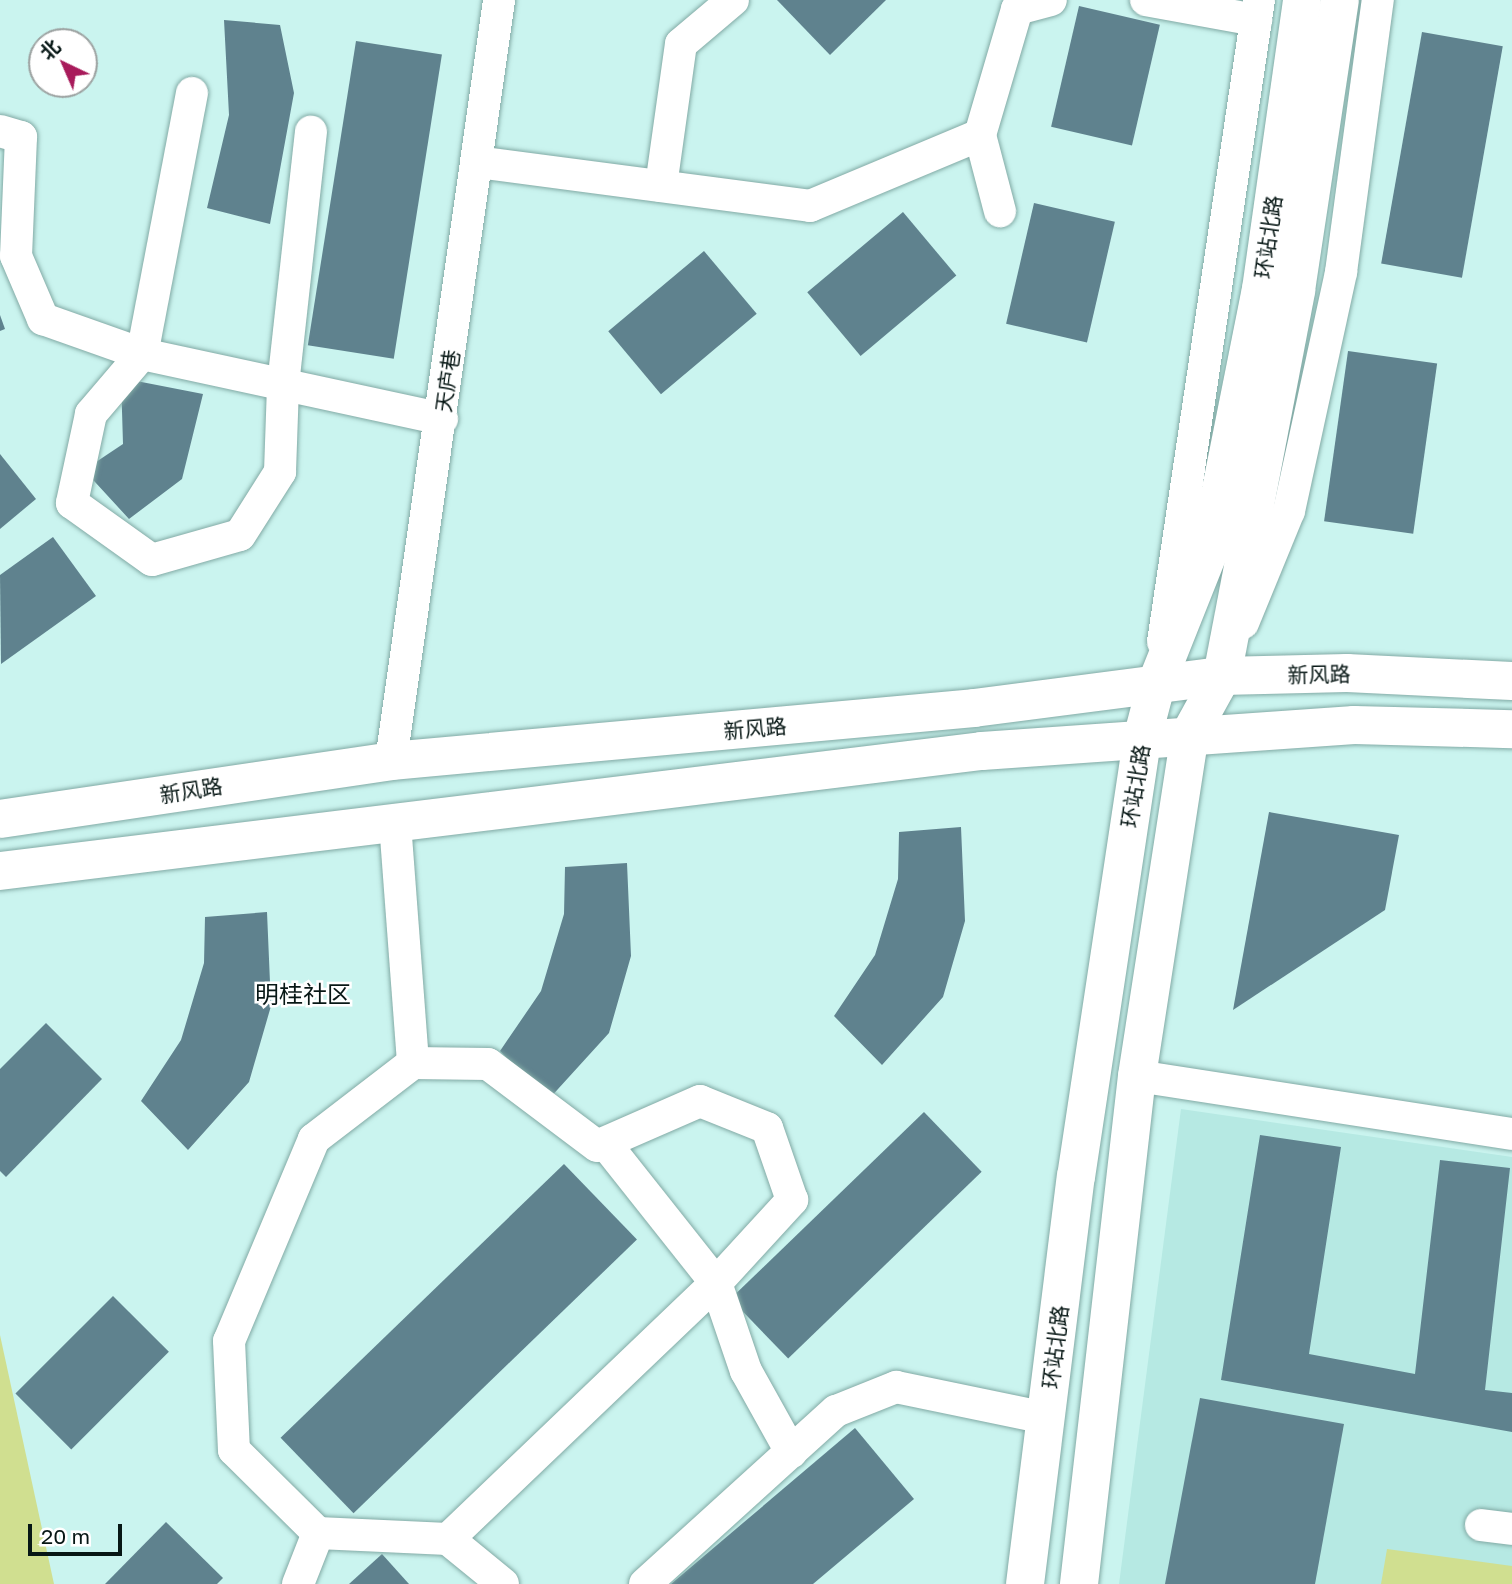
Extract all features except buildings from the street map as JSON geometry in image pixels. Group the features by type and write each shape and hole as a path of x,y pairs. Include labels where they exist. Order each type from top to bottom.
{"main road":[{"name":"环站北路","path":"1025,1584 1076,1177 1142,738 1157,682 1208,554 1261,289 1302,0"},
{"name":"环站北路","path":"1079,1584 1137,1076 1190,734 1222,676 1296,290 1340,0"},
{"name":"新风路","path":"0,819 391,761 974,708 1157,682 1222,676 1347,673 1512,681"},
{"path":"0,871 982,751 1190,734 1354,725 1512,729"}],"street":[{"name":"天庐巷","path":"391,761 442,419 499,0"},
{"path":"661,186 681,44 733,0"},
{"path":"1000,211 980,135 1016,4 1051,0"},
{"path":"1146,0 1257,10 1157,682"},
{"path":"1222,676 1289,511 1341,272 1378,0"},
{"path":"192,93 142,354 91,414 72,503 152,560 240,535 280,472 283,385 312,132"},
{"path":"0,131 20,137 16,256 43,319 142,354 442,419"},
{"path":"477,162 810,206 980,135"},
{"path":"395,823 413,1063"},
{"path":"447,1539 716,1283 792,1200 767,1128 700,1101 597,1146 488,1064 413,1063 314,1139 229,1341 234,1450 317,1533 447,1539 503,1584"},
{"path":"1137,1076 1512,1134"},
{"path":"605,1143 716,1283 746,1371 792,1452"},
{"path":"645,1584 836,1411 896,1387 1046,1418"},
{"path":"1481,1525 1512,1529"},
{"path":"298,1584 317,1533"}],"shaded area":[{"path":"1181,1109 1512,1157 1512,1584 1119,1584"}],"green space":[{"path":"0,1335 54,1584 0,1584"},
{"path":"1387,1549 1512,1566 1512,1584 1381,1584"}],"district":[{"name":"明桂社区","path":"303,994"}]}
